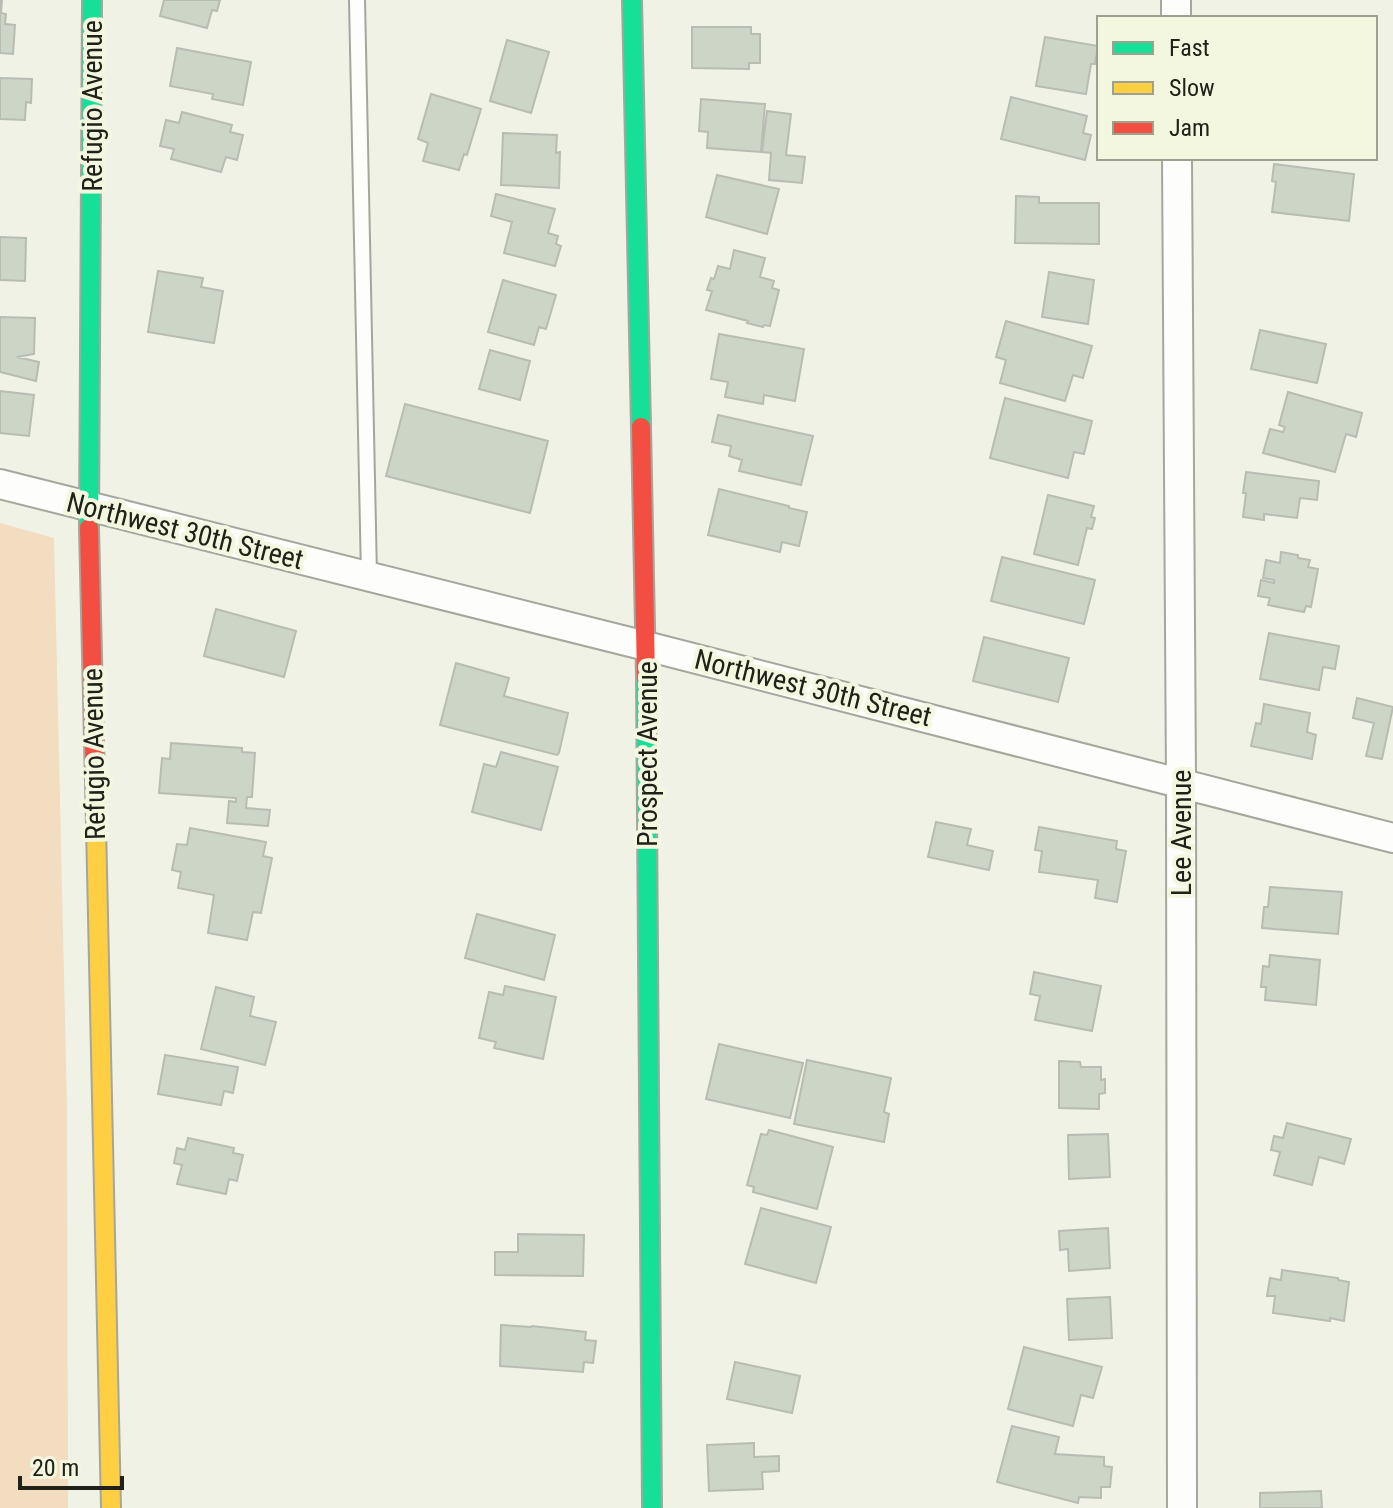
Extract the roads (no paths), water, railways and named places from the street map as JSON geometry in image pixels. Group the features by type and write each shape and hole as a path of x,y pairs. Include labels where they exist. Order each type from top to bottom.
{"street":[{"name":"Refugio Avenue","path":"92,0 89,507 111,1508"},
{"name":"Prospect Avenue","path":"632,0 646,646 652,1508"},
{"name":"Lee Avenue","path":"1177,160 1182,1508"},
{"name":"Northwest 30th Street","path":"0,484 1393,838"}],"lane":[{"path":"357,0 369,576"}]}
